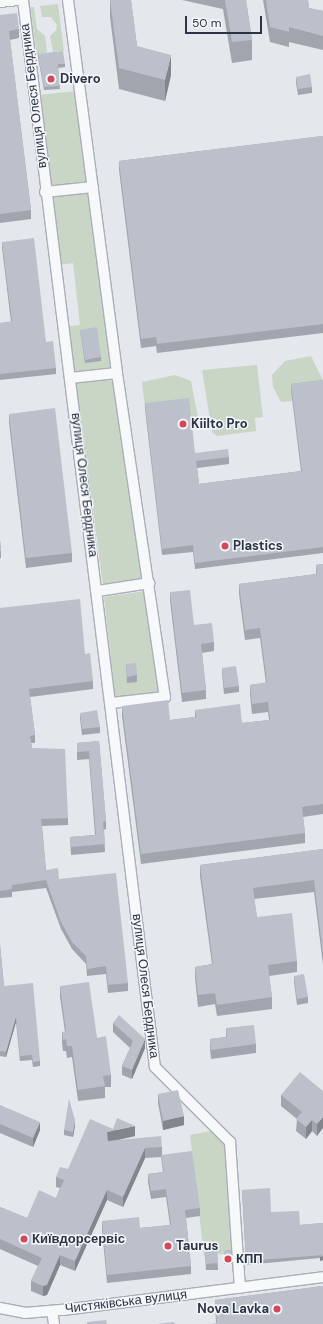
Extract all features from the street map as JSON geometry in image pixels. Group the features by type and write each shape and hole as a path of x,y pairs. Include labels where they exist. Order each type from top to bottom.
{"street":[{"path":"0,2 18,0"},
{"name":"вулиця Олеся Бердника","path":"23,0 45,192 98,591 155,1067 230,1142 240,1288"},
{"path":"68,0 117,373 165,697 111,703"},
{"path":"45,192 93,187"},
{"path":"70,378 117,373"},
{"path":"98,591 149,582"},
{"name":"Чистяківська вулиця","path":"0,1308 25,1313 52,1311 323,1277"},
{"path":"52,1311 54,1324"}],"green space":[{"path":"58,4 64,51 53,52 50,36 56,30 57,25 51,17 42,17 40,6"},
{"path":"30,7 34,7 37,29 45,36 47,53 37,55"},
{"path":"77,91 88,181 49,188 39,95"},
{"path":"89,192 112,369 74,373 69,326 80,325 73,263 60,265 51,196"},
{"path":"311,356 323,380 293,401 281,402 273,387 272,375 285,361"},
{"path":"257,365 263,417 255,418 256,431 217,436 212,432 202,370"},
{"path":"175,375 191,381 198,417 191,418 145,409 142,382"},
{"path":"114,377 144,578 103,585 76,383"},
{"path":"146,591 159,693 115,697 104,597"},
{"path":"211,1131 219,1135 225,1142 232,1253 204,1256 190,1135"}],"building":[{"path":"110,0 131,0 137,46 171,55 165,80 119,68"},
{"path":"225,0 246,0 252,40 232,42"},
{"path":"266,0 308,0 309,8 323,11 323,36 289,27 289,32 270,27"},
{"path":"17,13 19,29 9,31 31,210 0,214 0,15"},
{"name":"Divero","path":"63,51 65,64 58,64 60,86 44,87 38,54"},
{"path":"310,74 312,87 298,89 296,77"},
{"path":"323,136 323,324 157,344 156,337 141,339 119,161"},
{"path":"34,238 46,342 53,341 56,368 0,374 0,323 12,321 2,242"},
{"path":"97,327 101,357 85,360 80,330"},
{"path":"323,380 323,547 195,563 193,545 162,549 145,403 189,398 195,453 228,449 229,457 196,461 199,484 302,471 291,384"},
{"path":"55,408 72,553 26,558 9,414"},
{"path":"323,564 323,804 302,807 305,833 141,854 122,706 168,700 170,720 196,717 195,710 240,704 242,723 270,720 268,702 252,704 250,685 267,682 260,628 245,630 239,584 317,574 316,565"},
{"path":"190,590 194,625 212,623 214,642 201,644 206,690 182,693 170,592"},
{"path":"80,599 85,654 90,653 93,681 29,689 35,735 30,736 32,748 65,749 68,818 41,819 46,870 58,868 59,879 116,873 128,983 108,985 106,966 87,969 86,956 72,942 61,922 46,880 12,885 12,889 0,891 0,608"},
{"path":"136,663 137,675 127,677 126,664"},
{"path":"236,666 239,686 224,688 222,668"},
{"path":"97,710 100,727 82,729 80,713"},
{"path":"99,741 106,821 103,822 105,844 71,847 70,837 96,835 89,751 77,752 77,743"},
{"path":"323,849 323,954 314,880 253,888 257,917 292,913 297,961 268,965 272,997 217,1005 215,993 198,995 195,967 213,964 200,865"},
{"path":"0,945 4,986 33,983 40,1061 33,1062 32,1055 20,1056 16,1017 6,1052 0,1051"},
{"path":"304,974 308,997 297,999 294,976"},
{"path":"89,982 97,1038 106,1036 111,1075 103,1076 105,1086 78,1090 72,1046 67,1046 66,1039 63,1040 62,1032 66,1031 60,986"},
{"path":"119,1015 145,1039 132,1070 122,1066 133,1041 113,1023"},
{"path":"254,1025 256,1044 211,1050 210,1039 227,1037 226,1028"},
{"path":"300,1072 323,1091 323,1117 317,1124 312,1120 306,1127 296,1119 302,1112 281,1095"},
{"path":"178,1090 184,1116 163,1121 158,1094"},
{"path":"69,1099 75,1120 73,1132 64,1130"},
{"path":"0,1105 40,1122 33,1138 0,1124"},
{"path":"117,1118 135,1126 107,1132 108,1141 161,1136 162,1147 145,1148 123,1197 107,1190 75,1261 60,1255 47,1285 43,1286 31,1281 42,1258 0,1239 0,1207 27,1218 39,1190 56,1198 64,1180 56,1177 60,1167 68,1169 90,1119 113,1129"},
{"path":"192,1151 200,1208 185,1210 191,1266 107,1275 102,1221 139,1217 140,1228 171,1225 166,1189 151,1191 148,1174 164,1172 161,1155"},
{"path":"270,1188 271,1212 299,1211 300,1225 323,1223 323,1255 246,1261 242,1190"},
{"name":"КПП","path":"231,1250 232,1260 224,1261 224,1251"},
{"path":"217,1251 218,1263 206,1264 205,1252"},
{"path":"323,1286 323,1324 211,1324 217,1323 215,1300"},
{"path":"106,1320 107,1324 87,1324 87,1322"},
{"path":"174,1322 175,1324 157,1324"}],"place":[{"name":"Divero","path":"51,79"},
{"name":"Kiilto Pro","path":"183,424"},
{"name":"Plastics","path":"225,546"},
{"name":"Київдорсервіс","path":"24,1239"},
{"name":"Taurus","path":"168,1246"},
{"name":"КПП","path":"228,1259"},
{"name":"Nova Lavka","path":"277,1309"}]}
